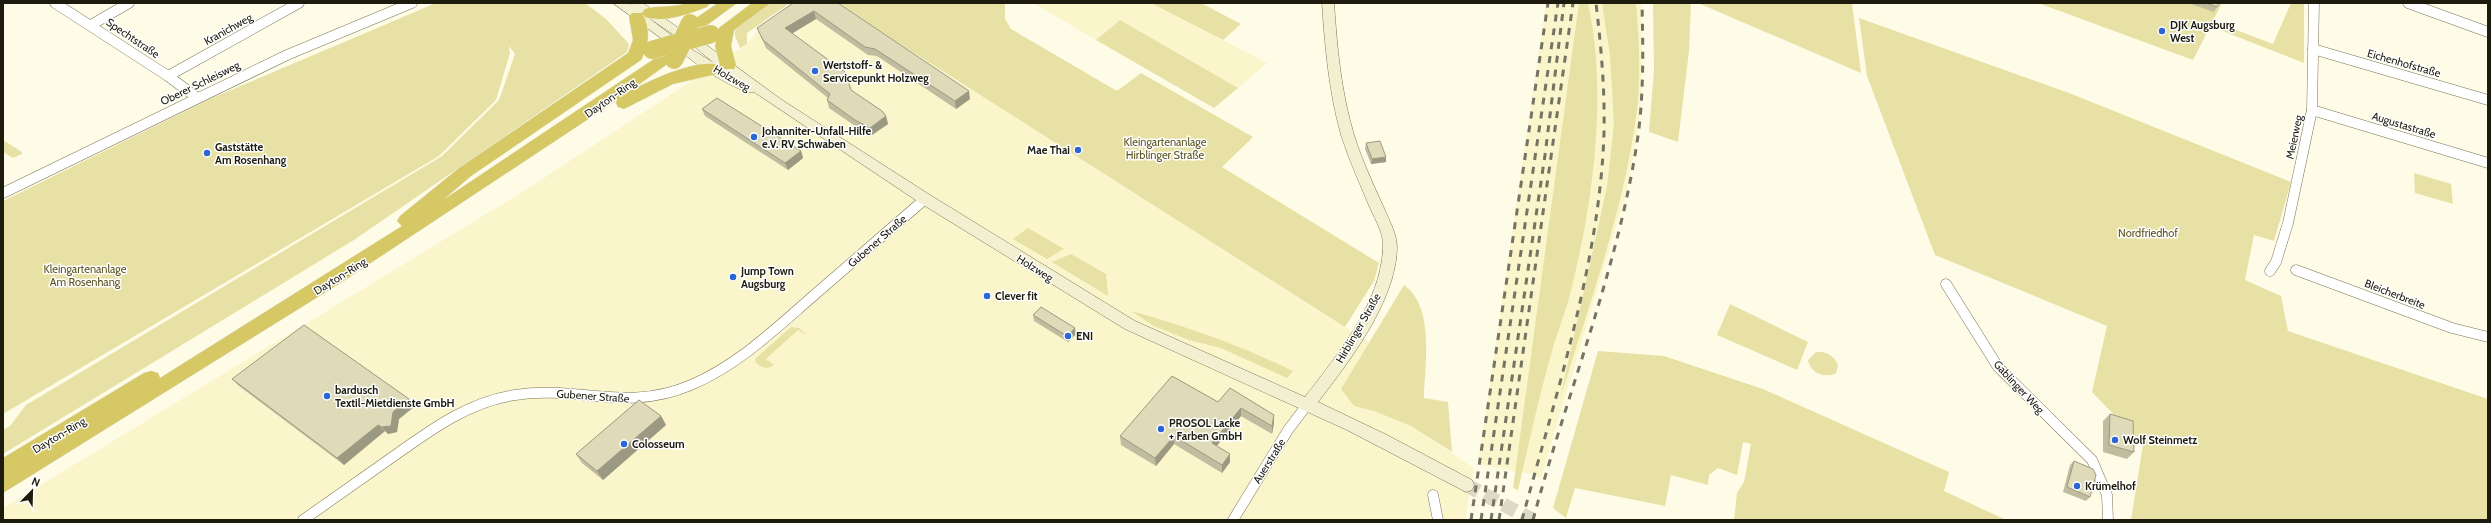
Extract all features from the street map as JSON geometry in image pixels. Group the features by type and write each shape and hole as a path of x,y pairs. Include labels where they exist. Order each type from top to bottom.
{"highway":[{"path":"635,56 641,40 641,11 678,12 702,3"},
{"path":"651,86 710,3"},
{"name":"Dayton-Ring","path":"3,484 415,222 564,130 682,42 729,3"},
{"name":"Dayton-Ring","path":"682,42 746,3"},
{"path":"415,222 465,172 635,56 727,28 763,3"},
{"path":"415,222 502,184 651,86 681,73 721,67 723,46 727,28"},
{"name":"Dayton-Ring","path":"3,468 415,222"}],"main road":[{"name":"Holzweg","path":"619,3 641,11 682,42 721,67 731,80 778,103 925,199 1137,329 1163,343 1307,405"},
{"name":"Hirblinger Straße","path":"1307,405 1324,384 1373,306 1386,272 1390,247 1386,229 1347,129 1337,86 1328,3"},
{"path":"1307,405 1422,459 1466,485"}],"street":[{"name":"Spechtstraße","path":"55,3 168,76 196,98"},
{"path":"91,25 129,3"},
{"name":"Kranichweg","path":"168,76 299,3"},
{"name":"Oberer Schleisweg","path":"3,193 287,55 412,3"},
{"name":"Meierweg","path":"2270,270 2276,262 2288,223 2312,110 2314,3"},
{"path":"2408,3 2488,32"},
{"name":"Eichenhofstraße","path":"2313,49 2488,100"},
{"name":"Augustastraße","path":"2312,110 2488,163"},
{"name":"Gubener Straße","path":"303,520 442,422 485,402 527,393 627,399 654,396 701,380 737,361 757,345 925,199"},
{"name":"Bleicherbreite","path":"2296,270 2452,328 2488,337"},
{"name":"Gablinger Weg","path":"1946,284 1972,328 1998,367 2023,394 2092,460 2107,495 2108,520"},
{"name":"Auerstraße","path":"1233,520 1288,430 1307,405"},
{"path":"1433,495 1438,520"}],"shaded area":[{"path":"800,3 839,3 897,42 1370,343 1341,389 1354,405 1374,411 1411,426 1474,468 1465,520 3,520 3,508 529,188 747,44 757,32"},
{"path":"1033,3 1151,3 1267,63 1238,88 1120,20 1096,40"},
{"path":"1546,3 1641,3 1642,88 1637,135 1626,193 1541,478 1531,474 1478,464"}],"green space":[{"name":"Kleingartenanlage Am Rosenhang","path":"436,3 585,3 606,19 629,44 627,52 354,240 3,454 3,430 10,426 26,405 442,156 499,100 515,54 509,46 510,53 496,100 439,156 3,414 3,201 210,99"},
{"path":"770,3 790,3 747,33 747,44 740,48 735,36 735,28"},
{"name":"Kleingartenanlage Hirblinger Straße","path":"839,3 1005,3 1005,19 1011,29 1117,91 1141,73 1253,137 1222,167 1379,263 1374,281 1345,327 897,42"},
{"path":"1151,3 1201,3 1241,24 1223,40"},
{"path":"1579,3 1588,3 1594,38 1597,75 1597,112 1591,187 1585,224 1570,294 1546,372 1518,490 1513,488"},
{"path":"1602,3 1636,3 1639,56 1637,109 1624,183 1615,219 1594,292 1560,399 1607,187 1614,124 1610,55"},
{"path":"1653,3 1691,3 1689,51 1678,142 1649,132 1654,70"},
{"path":"1698,3 1852,3 1861,73"},
{"name":"DJK Augsburg West","path":"2038,3 2222,3 2193,60"},
{"path":"2291,3 2304,3 2304,63 2220,30 2218,23 2273,44"},
{"name":"Nordfriedhof","path":"1859,18 2069,93 2291,182 2274,241 2254,235 2245,280 2281,296 2288,331 2488,399 2488,520 2131,520 2143,445 2092,392 2107,326 1935,255 1867,76"},
{"path":"1120,20 1238,88 1214,108 1096,40"},
{"path":"3,140 22,152 22,154 13,158 3,152"},
{"path":"2414,173 2451,184 2453,204 2415,193"},
{"path":"1028,228 1064,249 1047,259 1013,239"},
{"path":"1071,254 1106,274 1108,296 1052,262"},
{"path":"1404,285 1414,295 1420,307 1424,321 1426,353 1424,398 1448,402 1452,452 1411,426 1374,411 1354,406 1341,389"},
{"path":"1730,304 1808,342 1797,370 1717,335"},
{"path":"1131,311 1214,337 1293,371 1287,378 1221,348 1189,340 1154,326"},
{"path":"791,327 799,328 807,335 798,330 766,359 774,365 771,367 765,368 756,363 755,359"},
{"path":"1598,351 1664,356 1763,389 1949,472 1944,491 2006,520 1734,520 1737,493 1744,482 1751,444 1743,442 1737,475 1718,468 1709,475 1708,485 1671,475 1665,506 1575,488 1566,518 1553,508"},
{"path":"1816,352 1827,353 1835,359 1838,366 1836,373 1832,375 1819,374 1809,365 1808,360"}],"building":[{"name":"Wertstoff- & Servicepunkt Holzweg","path":"793,3 838,3 969,91 955,101 875,49 865,47 814,11 785,28 845,72 851,90 882,111 886,116 870,128 855,120 827,100 830,94 763,40 757,28"},
{"path":"2206,3 2219,3 2217,7"},
{"name":"Johanniter-Unfall-Hilfe e.V. RV Schwaben","path":"717,98 801,151 785,163 702,109"},
{"path":"1380,141 1386,157 1372,159 1366,143"},
{"path":"1041,307 1075,328 1067,336 1033,315"},
{"name":"bardusch Textil-Mietdienste GmbH","path":"304,325 409,399 393,412 391,426 382,427 378,425 337,458 232,379"},
{"path":"1172,376 1218,402 1230,388 1274,415 1272,426 1241,408 1212,443 1230,454 1222,465 1174,436 1155,458 1120,436"},
{"path":"639,400 661,416 597,471 576,454"},
{"path":"2110,414 2133,421 2134,452 2109,445"},
{"name":"Krümelhof","path":"2074,461 2093,469 2096,475 2090,497 2067,487"}],"tunnel":[{"path":"1466,485 1533,520"}],"railway":[{"path":"1471,520 1548,3"},
{"path":"1481,520 1558,3"},
{"path":"1491,520 1545,155 1564,3"},
{"path":"1499,520 1573,3"},
{"path":"1522,520 1574,328 1594,230 1601,181 1604,133 1604,100 1600,35 1596,3"},
{"path":"1533,520 1546,472 1605,281 1629,185 1638,136 1641,102 1643,53 1642,3"}],"place":[{"name":"DJK Augsburg West","path":"2162,31"},
{"name":"Wertstoff- & Servicepunkt Holzweg","path":"815,71"},
{"name":"Johanniter-Unfall-Hilfe e.V. RV Schwaben","path":"754,137"},
{"name":"Mae Thai","path":"1078,150"},
{"name":"Gaststätte Am Rosenhang","path":"207,153"},
{"name":"Jump Town Augsburg","path":"733,277"},
{"name":"Clever fit","path":"987,296"},
{"name":"ENI","path":"1068,336"},
{"name":"bardusch Textil-Mietdienste GmbH","path":"327,396"},
{"name":"PROSOL Lacke + Farben GmbH","path":"1161,429"},
{"name":"Wolf Steinmetz","path":"2115,440"},
{"name":"Colosseum","path":"624,444"},
{"name":"Krümelhof","path":"2077,486"}]}
